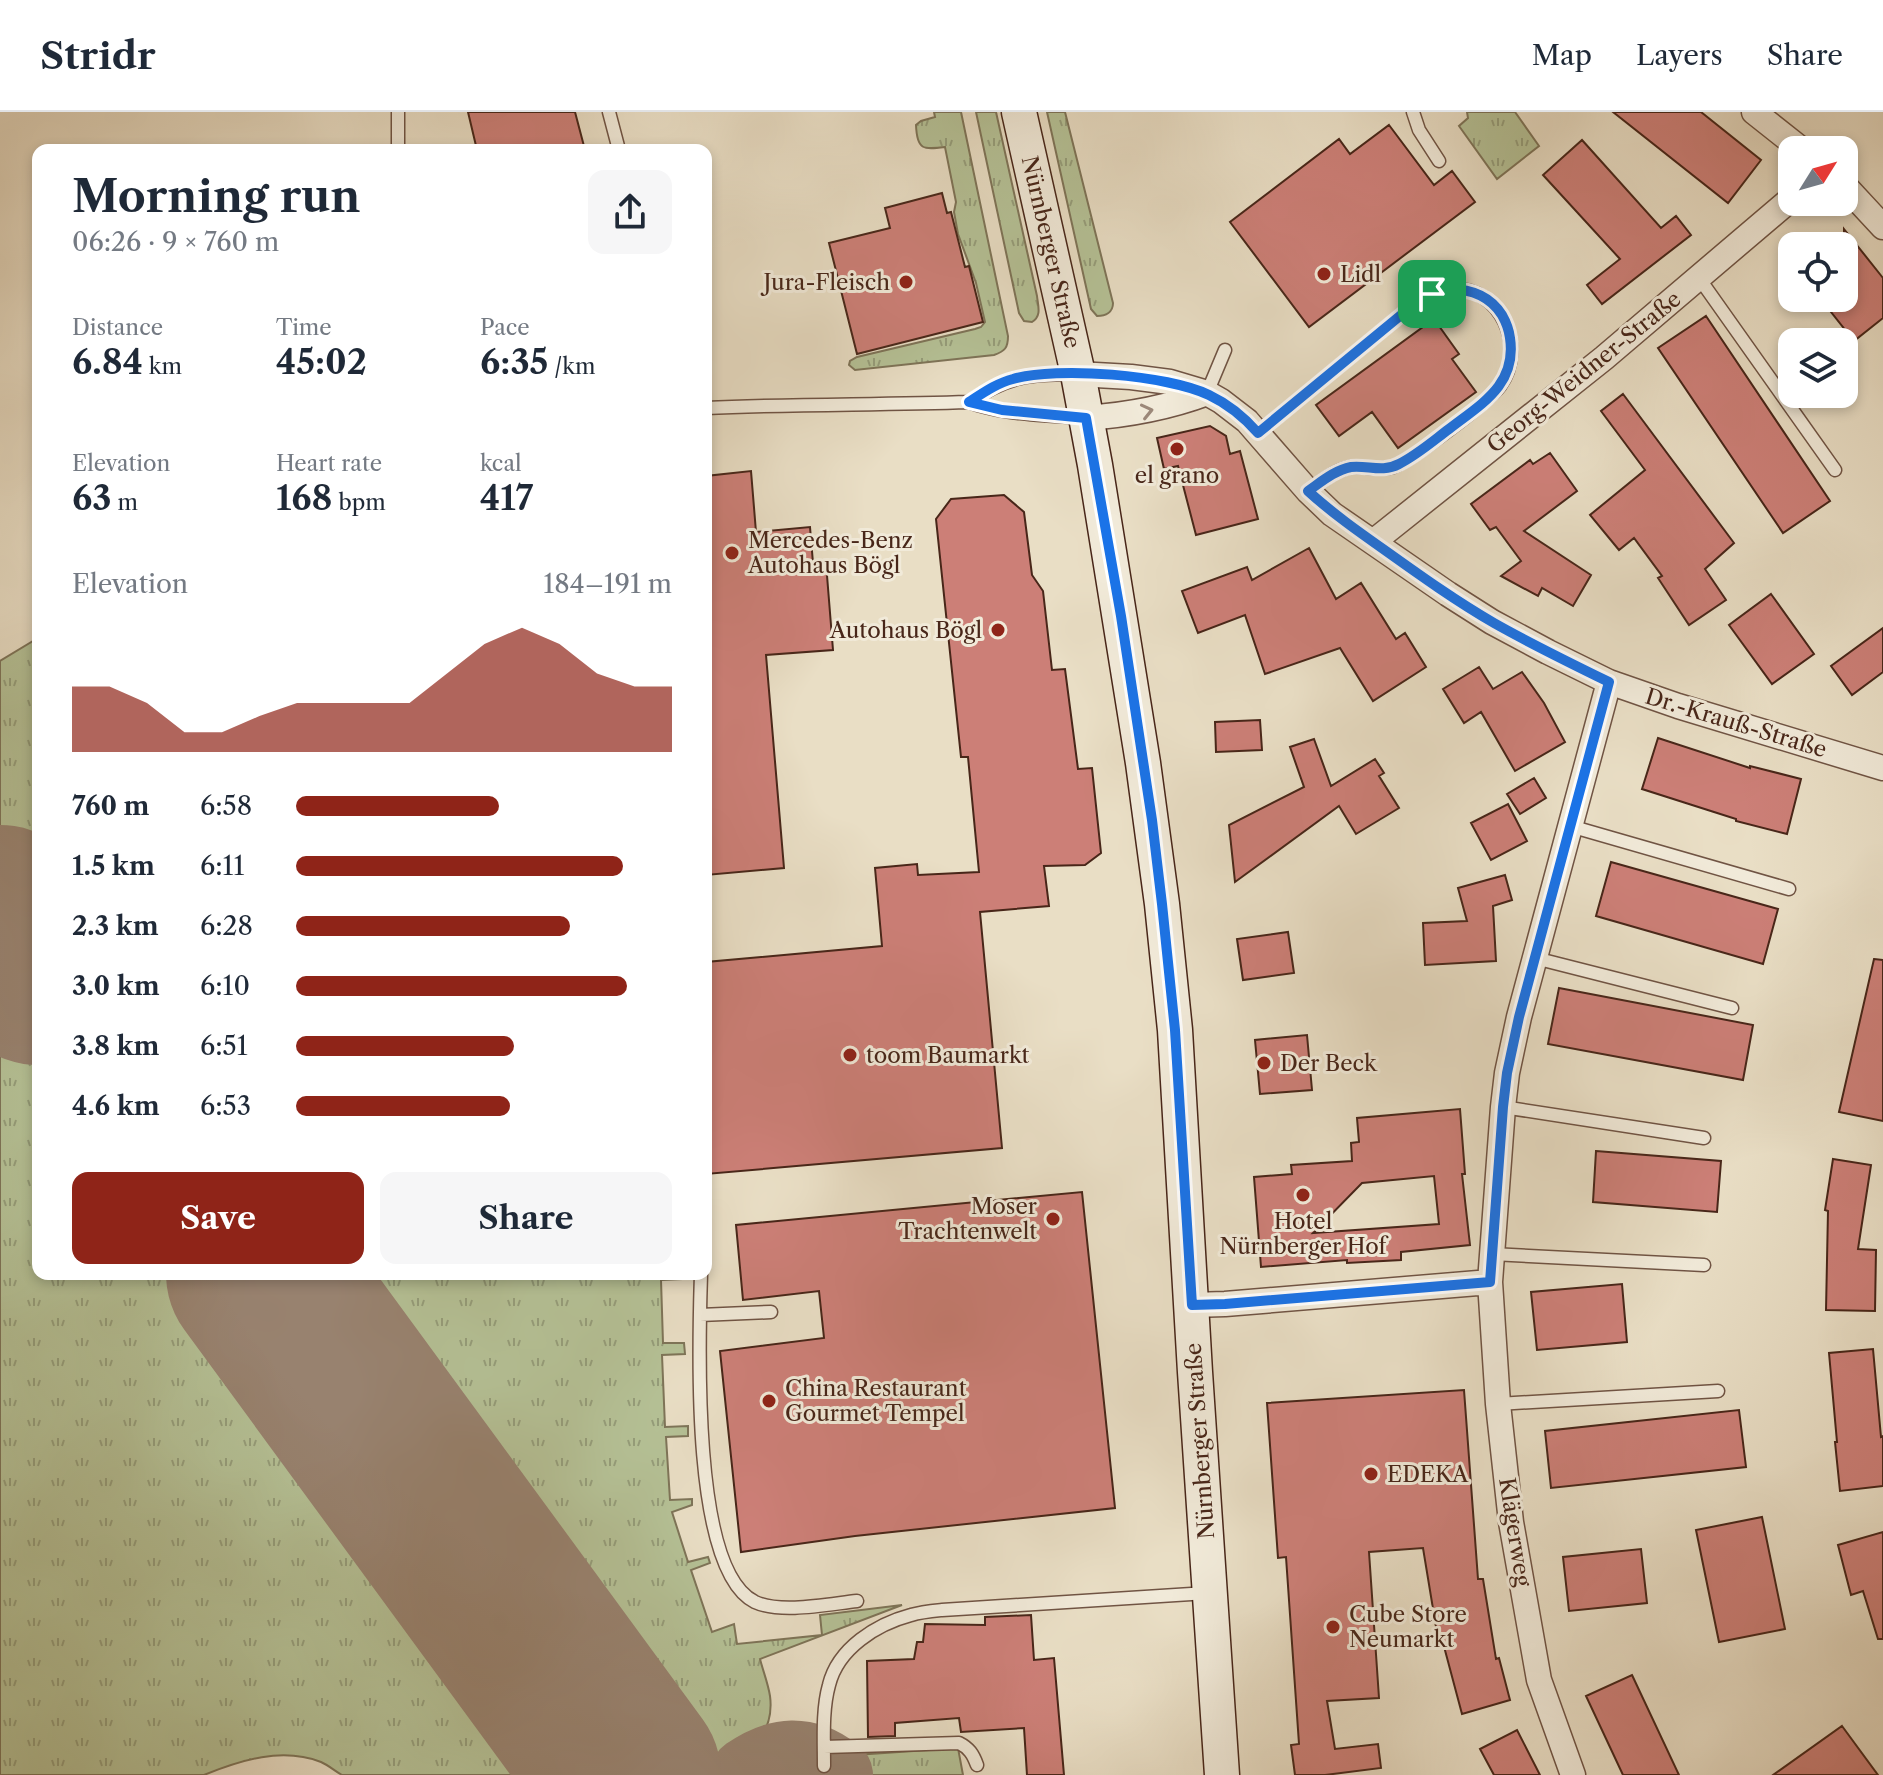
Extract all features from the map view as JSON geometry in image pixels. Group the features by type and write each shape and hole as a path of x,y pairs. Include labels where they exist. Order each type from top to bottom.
{"main road":[{"name":"Nürnberger Straße","path":"1019,112 1086,418 1123,631 1162,904 1175,1030 1222,1775"}],"street":[{"path":"1754,112 1784,136"},
{"path":"1858,200 1883,227"},
{"name":"Georg-Weidner-Straße","path":"1373,542 1604,358 1778,210"},
{"name":"Dr.-Krauß-Straße","path":"1078,374 1170,382 1207,393 1235,411 1258,433 1332,514 1492,622 1609,682 1883,768"},
{"path":"1086,418 1133,414 1207,393"},
{"name":"Klägerweg","path":"1573,1775 1539,1680 1511,1522 1498,1404 1490,1282 1507,1073 1609,682"},
{"path":"1192,1305 1490,1282"}],"lane":[{"path":"398,112 398,144"},
{"path":"609,112 617,144"},
{"path":"1413,112 1419,130 1439,161"},
{"path":"1699,278 1835,470"},
{"path":"1258,433 1412,306 1432,294 1464,289 1478,293 1493,304 1509,330 1511,348 1508,371 1500,386 1486,400 1400,464 1379,470 1345,469 1308,491"},
{"path":"1207,393 1225,350"},
{"path":"969,402 1013,379 1078,374"},
{"path":"712,408 969,402 1002,410 1086,418"},
{"path":"1570,826 1789,889"},
{"path":"1535,958 1732,1008"},
{"path":"1503,1107 1704,1138"},
{"path":"1492,1254 1704,1265"},
{"path":"701,1280 701,1438 710,1515 727,1572 735,1585 753,1601 771,1606 857,1601"},
{"path":"700,1315 771,1312"},
{"path":"1498,1404 1718,1391"},
{"path":"824,1766 828,1686 834,1668 865,1636 898,1620 912,1614 942,1610 1211,1592"},
{"path":"824,1747 959,1743 973,1754 977,1765"}],"green space":[{"path":"934,112 961,112 1007,343 1003,350 994,355 855,370 849,365 857,357 975,329 985,322 976,283 958,234 954,212 956,202 945,147 926,148 918,139 916,125 935,117"},
{"path":"976,112 996,112 1037,296 1038,314 1032,322 1024,321 1019,313"},
{"path":"1047,112 1065,112 1113,303 1110,311 1103,315 1097,316 1091,309"},
{"path":"1467,112 1515,112 1539,146 1497,179 1459,126 1468,118"},
{"path":"32,642 32,924 0,881 0,661"},
{"path":"0,959 32,1002 32,1280 235,1280 599,1775 342,1775 321,1762 277,1756 247,1760 204,1775 0,1775"},
{"path":"292,1280 661,1280 663,1343 684,1343 685,1354 662,1355 665,1427 688,1426 688,1436 666,1437 670,1500 692,1499 692,1505 672,1512 688,1562 708,1557 710,1563 691,1570 712,1632 734,1624 737,1644 822,1635 820,1615 902,1605 760,1659 770,1696 769,1721 759,1741 724,1774 657,1775"},
{"path":"958,1748 963,1775 853,1775 840,1756"}],"building":[{"path":"468,112 575,112 583,144 476,144"},
{"path":"1613,112 1701,112 1761,160 1728,203"},
{"name":"Lidl","path":"1389,125 1434,185 1452,171 1475,202 1309,327 1230,222 1339,139 1350,154"},
{"path":"1582,140 1661,228 1676,216 1691,235 1602,304 1587,285 1620,259 1543,175"},
{"name":"Jura-Fleisch","path":"942,193 947,213 951,212 965,267 969,266 983,322 857,354 829,243 890,228 885,208"},
{"path":"1858,247 1883,278 1883,318 1858,338 1858,328 1844,328 1831,312 1858,312"},
{"path":"1706,316 1830,501 1783,533 1658,348"},
{"path":"1434,319 1459,354 1452,359 1476,392 1398,448 1372,412 1339,436 1316,405"},
{"path":"1623,394 1734,543 1705,569 1726,600 1689,625 1658,578 1662,576 1634,538 1619,550 1590,515 1645,470 1601,411"},
{"path":"1210,426 1226,436 1230,454 1240,451 1258,519 1196,535 1178,466 1164,469 1157,438"},
{"path":"1550,453 1577,491 1524,531 1591,575 1573,606 1542,588 1538,596 1501,576 1521,561 1496,527 1490,530 1471,504 1530,460 1533,464"},
{"path":"751,471 756,532 810,527 813,563 826,563 833,650 766,655 784,868 712,874 712,475"},
{"path":"1004,495 1024,512 1032,575 1043,591 1052,670 1065,669 1078,769 1092,768 1101,853 1085,865 1044,866 1049,906 980,912 1002,1148 712,1173 712,961 882,946 875,868 917,864 918,875 979,872 968,757 961,757 936,519 951,499"},
{"path":"1309,548 1336,599 1361,583 1396,639 1405,633 1426,667 1373,701 1340,648 1265,674 1245,615 1198,633 1182,591 1247,567 1252,580"},
{"path":"1771,594 1814,654 1772,684 1729,625"},
{"path":"1883,628 1883,672 1852,695 1831,666"},
{"path":"1479,667 1493,689 1522,672 1544,703 1565,742 1515,771 1481,712 1464,723 1443,689"},
{"path":"1260,720 1262,750 1216,752 1215,722"},
{"path":"1658,738 1750,768 1801,779 1787,834 1736,821 1642,789"},
{"path":"1314,739 1331,786 1375,759 1384,773 1379,776 1399,808 1356,834 1339,806 1235,882 1229,825 1304,787 1290,747"},
{"path":"1534,778 1546,798 1520,814 1507,794"},
{"path":"1508,804 1527,841 1491,860 1471,823"},
{"path":"1611,862 1778,909 1763,964 1596,916"},
{"path":"1505,875 1512,900 1493,906 1496,961 1425,965 1423,923 1467,921 1458,888"},
{"path":"1288,932 1294,973 1243,980 1237,939"},
{"path":"1874,959 1883,960 1883,1121 1839,1112"},
{"path":"1559,988 1753,1025 1743,1080 1548,1044"},
{"path":"1307,1035 1312,1090 1260,1094 1255,1040"},
{"name":"Hotel Nürnberger Hof","path":"1460,1109 1465,1174 1462,1174 1470,1245 1401,1252 1401,1260 1347,1263 1347,1260 1261,1267 1254,1177 1292,1174 1291,1165 1352,1161 1351,1143 1359,1142 1357,1118","holes":["1434,1176 1439,1224 1313,1233 1362,1183"]},
{"path":"1596,1151 1721,1161 1717,1212 1593,1202"},
{"path":"1833,1159 1871,1165 1858,1249 1876,1250 1875,1311 1826,1310 1828,1211 1825,1210"},
{"path":"1082,1192 1115,1508 855,1536 741,1552 720,1351 824,1338 819,1291 743,1300 736,1225"},
{"path":"1622,1284 1627,1342 1537,1350 1531,1292"},
{"path":"1873,1349 1883,1436 1883,1486 1840,1491 1829,1353"},
{"path":"1464,1390 1478,1579 1483,1579 1496,1659 1499,1658 1510,1700 1462,1714 1442,1639 1438,1639 1423,1548 1369,1552 1379,1698 1327,1701 1335,1749 1378,1744 1381,1768 1325,1775 1295,1775 1291,1745 1299,1744 1286,1557 1278,1558 1267,1403"},
{"path":"1739,1410 1746,1467 1551,1488 1545,1431"},
{"path":"1762,1517 1785,1629 1719,1642 1696,1530"},
{"path":"1883,1532 1883,1639 1878,1639 1863,1591 1851,1595 1838,1545"},
{"path":"1641,1549 1647,1603 1569,1611 1563,1557"},
{"path":"1031,1615 1034,1660 1054,1658 1064,1775 1027,1775 1024,1728 961,1732 959,1718 895,1723 895,1736 868,1737 867,1661 914,1659 917,1642 923,1642 925,1624 985,1625 985,1617"},
{"path":"1632,1675 1679,1775 1623,1775 1586,1696"},
{"path":"1842,1726 1878,1775 1773,1775"},
{"path":"1517,1730 1540,1775 1494,1775 1480,1749"}],"taxiway":[{"path":"748,1775 770,1763 792,1758 813,1762 835,1775"}],"runway":[{"path":"0,919 32,963"},
{"path":"264,1280 627,1775"}],"place":[{"name":"Lidl","path":"1324,274"},
{"name":"Jura-Fleisch","path":"906,282"},
{"name":"el grano","path":"1177,449"},
{"name":"Mercedes-Benz Autohaus Bögl","path":"732,553"},
{"name":"Autohaus Bögl","path":"998,630"},
{"name":"toom Baumarkt","path":"850,1055"},
{"name":"Der Beck","path":"1264,1063"},
{"name":"Hotel Nürnberger Hof","path":"1303,1195"},
{"name":"Moser Trachtenwelt","path":"1053,1219"},
{"name":"China Restaurant Gourmet Tempel","path":"769,1401"},
{"name":"EDEKA","path":"1371,1474"},
{"name":"Cube Store Neumarkt","path":"1333,1627"}],"route":[{"path":"1449,289 1478,293 1503,316 1509,330 1511,357 1500,386 1486,400 1400,464 1379,470 1345,469 1308,491 1346,524 1492,622 1609,682 1519,1017 1507,1073 1490,1282 1192,1305 1175,1030 1152,820 1121,616 1086,418 1002,410 969,402 999,384 1024,376 1078,374 1131,377 1170,382 1207,393 1235,411 1258,433 1412,306 1432,294 1449,289"}]}
